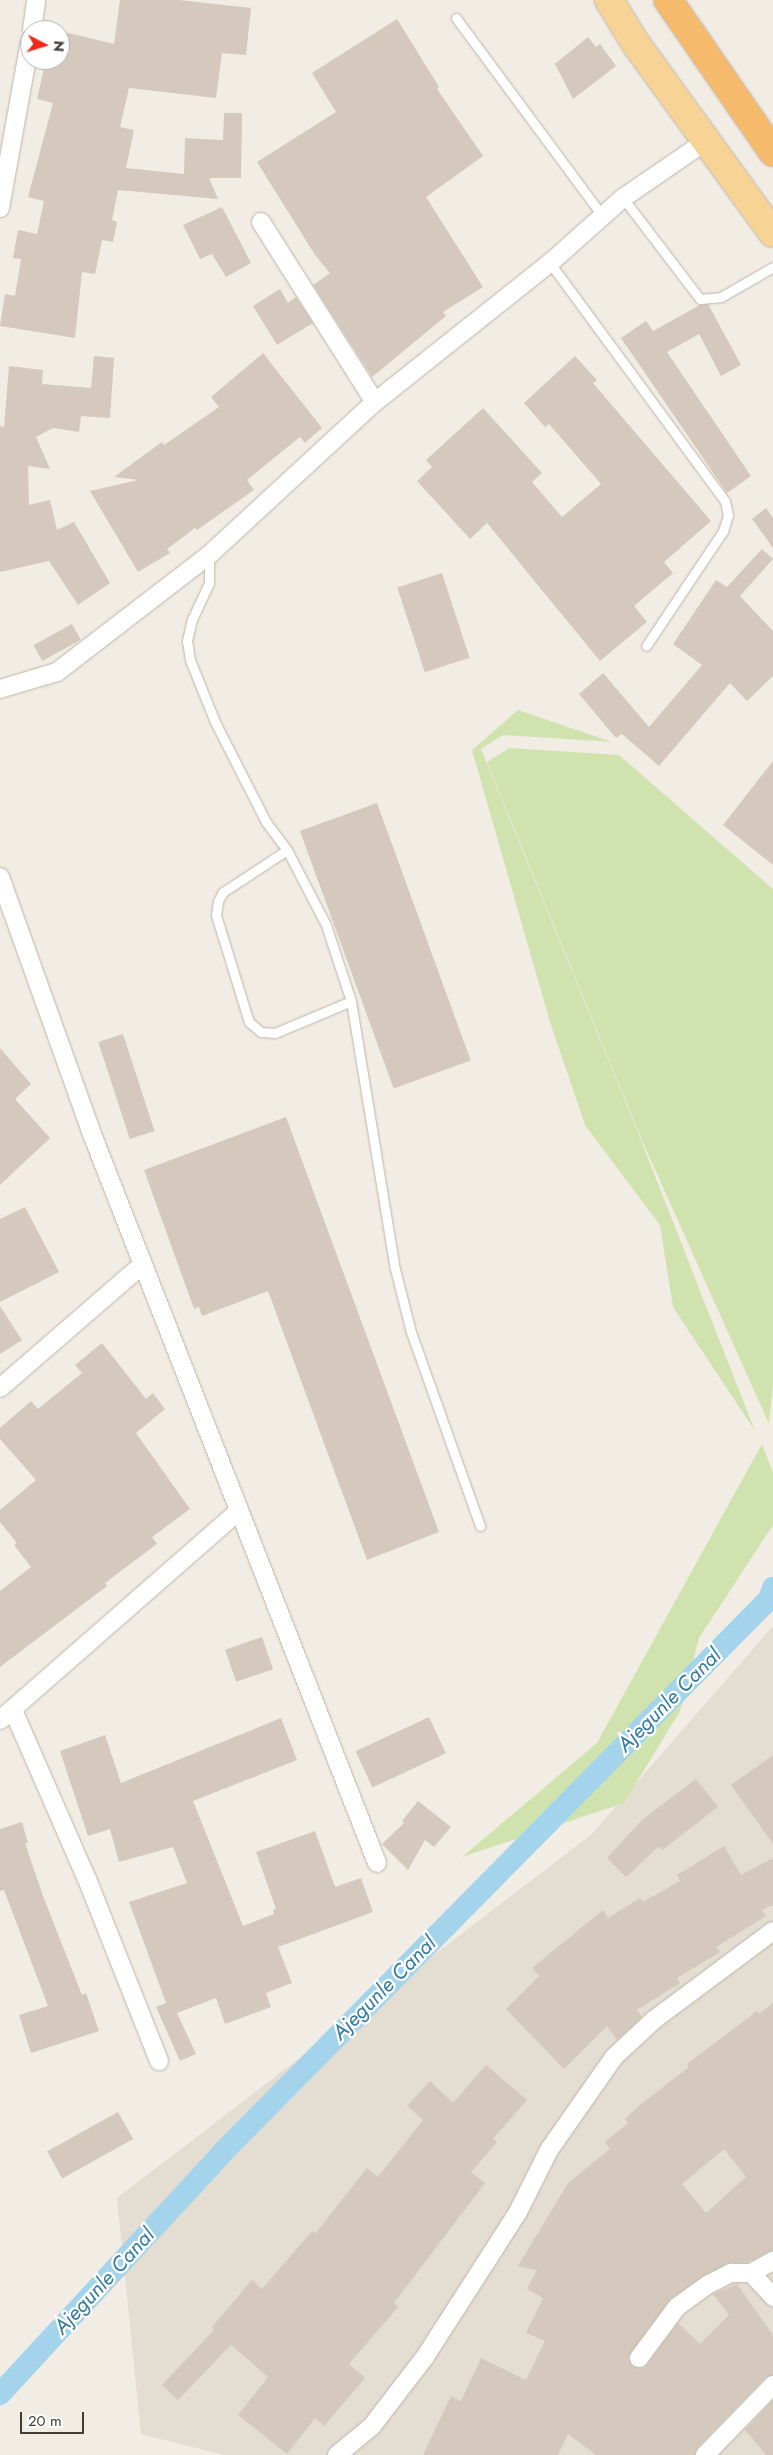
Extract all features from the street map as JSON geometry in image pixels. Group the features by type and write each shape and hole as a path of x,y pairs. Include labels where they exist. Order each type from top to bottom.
{"highway":[{"path":"668,0 773,152"}],"main road":[{"path":"609,0 636,44 773,233"}],"street":[{"path":"33,20 36,0"},
{"path":"0,208 25,70"},
{"path":"0,689 57,672 209,555 375,402 550,263 602,215 706,141"},
{"path":"261,222 375,402"},
{"path":"0,877 90,1129 376,1863"},
{"path":"0,1388 143,1264"},
{"path":"159,2061 61,1818 7,1715 239,1511"},
{"path":"337,2455 372,2426 425,2357 518,2212 549,2150 614,2057 655,2019 773,1931"},
{"path":"639,2358 677,2307 709,2284 731,2274 751,2273 773,2261"},
{"path":"751,2273 773,2297"},
{"path":"705,2455 773,2385"}],"lane":[{"path":"456,18 602,215"},
{"path":"624,198 700,299 721,296 773,267"},
{"path":"550,263 725,501 728,514 723,531 646,646"},
{"path":"209,555 209,583 192,619 187,641 190,660 215,722 266,822 287,850 326,925 352,1001 394,1265 410,1332 480,1526"},
{"path":"287,850 223,892 218,901 216,915 250,1022 261,1032 275,1032 352,1001"}],"shaded area":[{"path":"773,1626 773,2455 225,2455 141,2434 117,2198 592,1834"}],"green space":[{"path":"518,710 612,742 503,735 481,749 635,1125 755,1431 673,1307 660,1225 585,1125 550,1022 472,750"},
{"path":"509,748 619,755 773,889 773,1384 769,1424 641,1138 487,762"},
{"path":"762,1444 773,1473 773,1525 699,1638 680,1711 624,1803 462,1857 597,1743"}],"building":[{"path":"120,0 179,0 251,8 246,55 222,53 216,98 129,88 120,127 134,130 126,168 184,174 185,138 223,140 224,113 242,113 241,178 209,178 218,199 118,190 112,220 117,222 113,242 102,240 95,274 82,272 75,338 0,326 5,294 15,296 21,259 13,258 18,230 37,234 44,201 28,197 53,103 37,99 44,70 70,70 70,33 114,44"},
{"path":"397,19 439,87 437,89 483,156 426,197 483,287 443,312 446,316 372,377 313,285 330,273 315,255 257,162 336,112 312,73"},
{"path":"588,37 596,47 600,44 616,66 573,99 555,64"},
{"path":"222,207 251,263 226,277 212,254 200,259 183,225"},
{"path":"280,289 288,303 296,297 313,323 277,345 253,306"},
{"path":"708,304 741,365 721,376 699,334 667,352 751,476 727,493 621,338 646,321 653,331 700,305"},
{"path":"263,353 322,428 305,443 300,437 247,480 254,490 197,530 195,528 167,549 170,553 138,572 90,491 138,480 114,477 162,442 164,445 219,407 211,397"},
{"path":"94,356 114,358 110,418 81,416 79,432 53,428 36,437 50,469 28,466 29,505 50,500 57,530 74,522 110,583 78,605 49,561 0,572 0,426 4,427 9,366 43,370 42,384 91,388"},
{"path":"575,356 597,380 593,383 711,521 664,562 673,573 634,606 647,622 600,661 487,523 470,539 417,481 432,467 426,460 483,408 542,473 532,482 562,517 601,484 549,424 545,427 524,403"},
{"path":"766,508 773,518 773,548 752,519"},
{"path":"762,549 773,559 740,596 773,631 773,676 747,701 730,683 659,766 622,734 616,738 579,694 603,673 649,727 702,665 673,644 716,580 727,587"},
{"path":"442,573 470,658 425,672 397,588"},
{"path":"72,624 81,640 42,661 34,645"},
{"path":"773,761 773,865 723,825"},
{"path":"377,803 471,1060 394,1089 300,831"},
{"path":"123,1034 155,1131 130,1139 98,1042"},
{"path":"0,1048 31,1084 15,1099 50,1138 0,1185"},
{"path":"286,1117 439,1532 367,1560 268,1291 202,1316 199,1307 194,1309 144,1170"},
{"path":"25,1207 59,1272 0,1302 0,1219"},
{"path":"0,1306 22,1340 0,1354"},
{"path":"102,1343 146,1399 153,1393 165,1409 136,1433 190,1509 152,1537 157,1544 105,1583 107,1586 0,1667 0,1591 31,1567 14,1545 17,1543 0,1522 0,1510 36,1480 0,1439 0,1428 31,1401 38,1409 82,1373 75,1365"},
{"path":"262,1637 273,1669 236,1682 225,1650"},
{"path":"429,1717 446,1753 372,1787 356,1751"},
{"path":"281,1718 297,1760 193,1801 243,1926 274,1914 273,1910 276,1909 256,1852 315,1831 335,1887 361,1878 373,1912 278,1947 292,1983 266,1993 271,2007 225,2024 216,1998 177,2013 196,2054 180,2061 156,2007 166,2003 129,1902 187,1883 173,1847 119,1862 110,1829 88,1836 60,1751 105,1735 121,1783"},
{"path":"773,1755 773,1844 731,1785"},
{"path":"696,1779 718,1807 662,1850 659,1846 626,1877 607,1858 642,1820"},
{"path":"418,1801 451,1827 434,1847 425,1840 408,1870 382,1844 404,1823 402,1821"},
{"path":"22,1822 28,1843 25,1843 43,1896 82,1995 86,1993 99,2031 31,2053 19,2015 48,2006 4,1890 0,1891 0,1829"},
{"path":"724,1846 741,1875 773,1858 773,1905 762,1910 766,1916 716,1947 720,1952 677,1978 680,1983 637,2010 642,2017 617,2040 607,2026 564,2069 506,2009 539,1976 532,1968 603,1910 608,1918 640,1898 643,1902 680,1881 677,1875"},
{"path":"773,2003 773,2250 748,2262 726,2264 671,2298 628,2357 633,2367 644,2368 678,2323 700,2344 729,2315 713,2294 737,2284 773,2335 773,2375 765,2378 697,2448 695,2455 596,2455 568,2434 558,2455 423,2455 451,2396 461,2401 481,2358 526,2380 545,2341 526,2333 543,2298 527,2289 537,2270 518,2266 568,2183 610,2149 605,2142 628,2123 625,2119 641,2104 689,2067 687,2064 757,2011 759,2014","holes":["724,2149 746,2177 706,2213 682,2184"]},
{"path":"486,2065 527,2100 493,2139 497,2142 471,2172 485,2183 394,2303 398,2307 349,2364 365,2378 324,2426 315,2418 287,2454 238,2415 268,2377 231,2345 178,2400 162,2385 214,2330 212,2327 252,2280 262,2289 312,2231 315,2234 367,2168 378,2177 423,2120 407,2106 430,2081 453,2103"},
{"path":"118,2112 133,2139 62,2178 47,2151"},
{"path":"773,2400 773,2455 766,2455 745,2430"}],"waterway":[{"name":"Ajegunle Canal","path":"0,2394 223,2152 769,1599 773,1588"}]}
